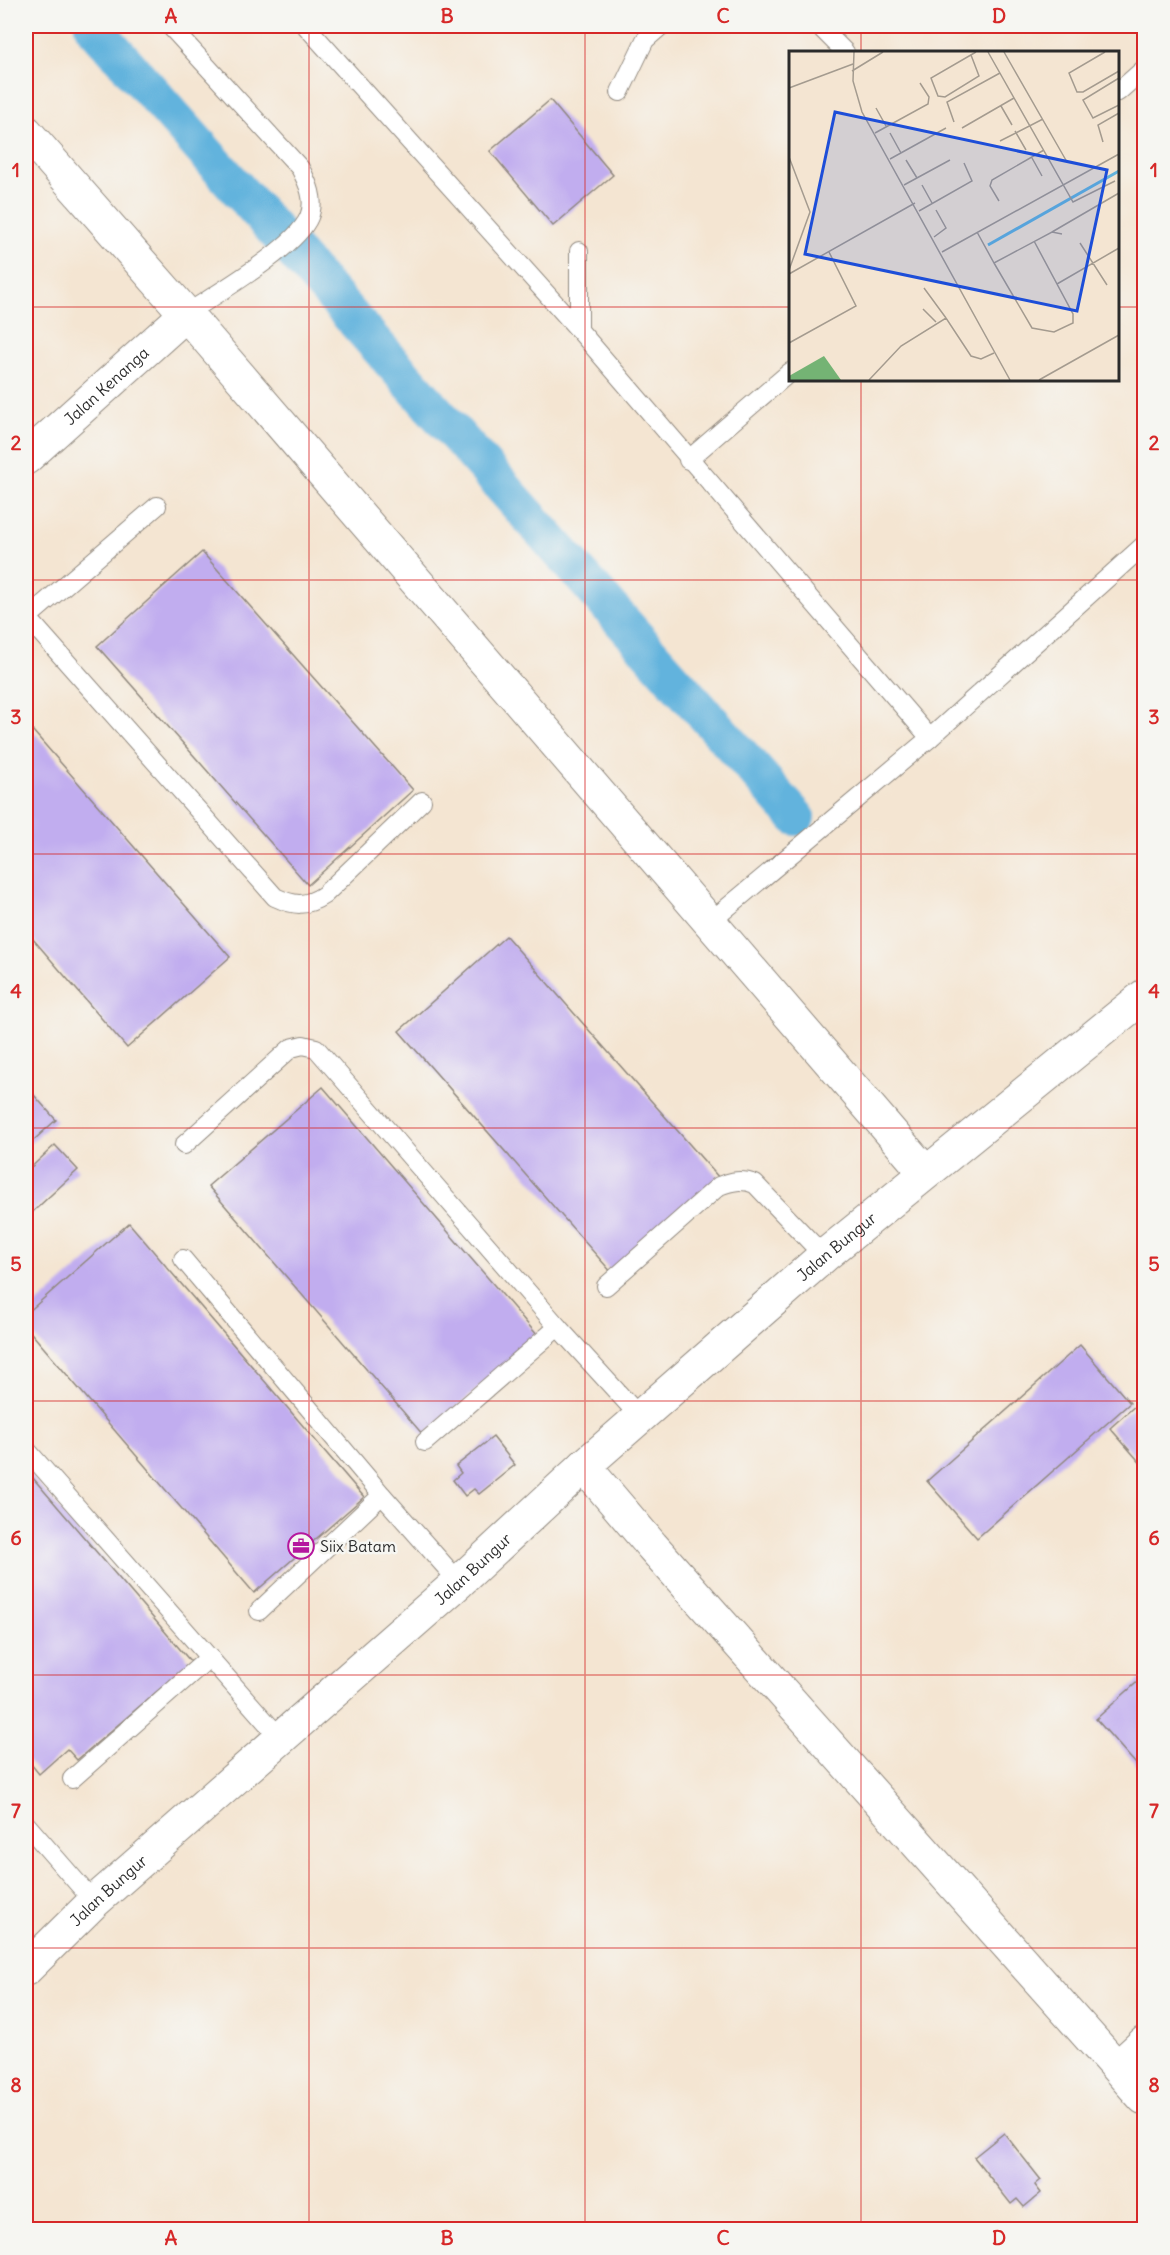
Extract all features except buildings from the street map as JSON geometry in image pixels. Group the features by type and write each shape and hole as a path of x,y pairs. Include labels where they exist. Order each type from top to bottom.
{"street":[{"path":"26,132 186,314 925,1172"},
{"name":"Jalan Kenanga","path":"26,458 186,314"},
{"name":"Jalan Bungur","path":"26,1969 94,1902 459,1582 584,1466 824,1256 1144,996"},
{"path":"584,1466 660,1555 1144,2098"},
{"path":"1118,2067 1144,2043"}],"lane":[{"path":"170,26 300,168 310,186 312,204 309,217 295,236 259,266 186,314"},
{"path":"306,26 579,330 688,460 930,738"},
{"path":"620,92 645,40 661,26"},
{"path":"819,26 843,51"},
{"path":"1119,91 1144,69"},
{"path":"579,250 579,330"},
{"path":"688,460 789,373"},
{"path":"157,506 26,617 275,897 299,906 312,903 324,895 422,801"},
{"path":"710,922 930,738 1144,545"},
{"path":"184,1145 291,1048 303,1045 316,1048 558,1327 641,1418"},
{"path":"606,1286 719,1186 731,1181 744,1180 755,1184 824,1256"},
{"path":"183,1259 382,1495 459,1582"},
{"path":"425,1442 558,1327"},
{"path":"26,1449 280,1738"},
{"path":"259,1611 382,1495"},
{"path":"72,1779 210,1658"},
{"path":"26,1824 94,1902"}],"waterway":[{"path":"93,26 796,817"}],"place":[{"name":"Siix Batam","path":"301,1546"}]}
